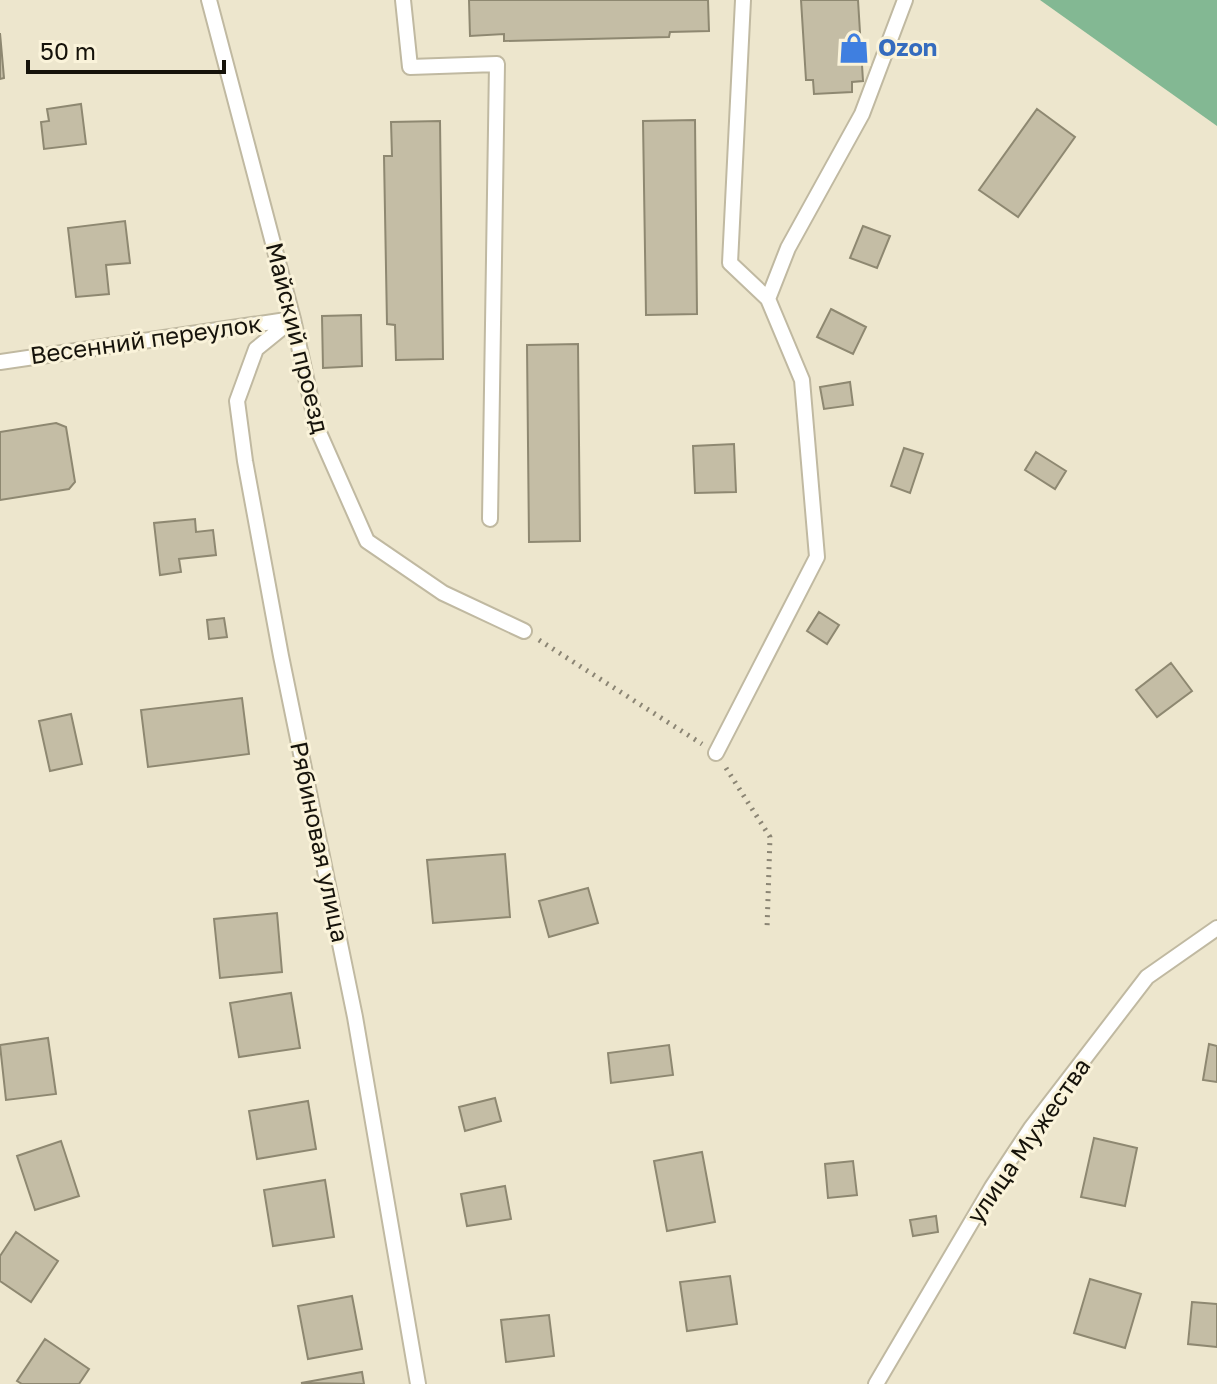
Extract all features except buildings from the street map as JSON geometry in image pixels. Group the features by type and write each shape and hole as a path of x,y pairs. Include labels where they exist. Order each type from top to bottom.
{"lane":[{"name":"Майский проезд","path":"209,0 293,319 317,428 367,541 443,593 524,631"},
{"path":"403,0 410,67 497,64 490,519"},
{"path":"716,753 817,557 802,380 768,299 730,263 743,0"},
{"path":"768,299 788,248 862,114 905,0"},
{"name":"Весенний переулок","path":"0,362 293,319"},
{"name":"Рябиновая улица","path":"293,319 256,349 237,401 281,656 355,1017 418,1384"},
{"name":"улица Мужества","path":"876,1384 992,1187 1031,1128 1147,977 1217,928"}],"path":[{"path":"524,631 716,753 770,837 767,929"}],"green space":[{"path":"1040,0 1217,0 1217,126"}],"place":[{"name":"Ozon","path":"854,48"}]}
